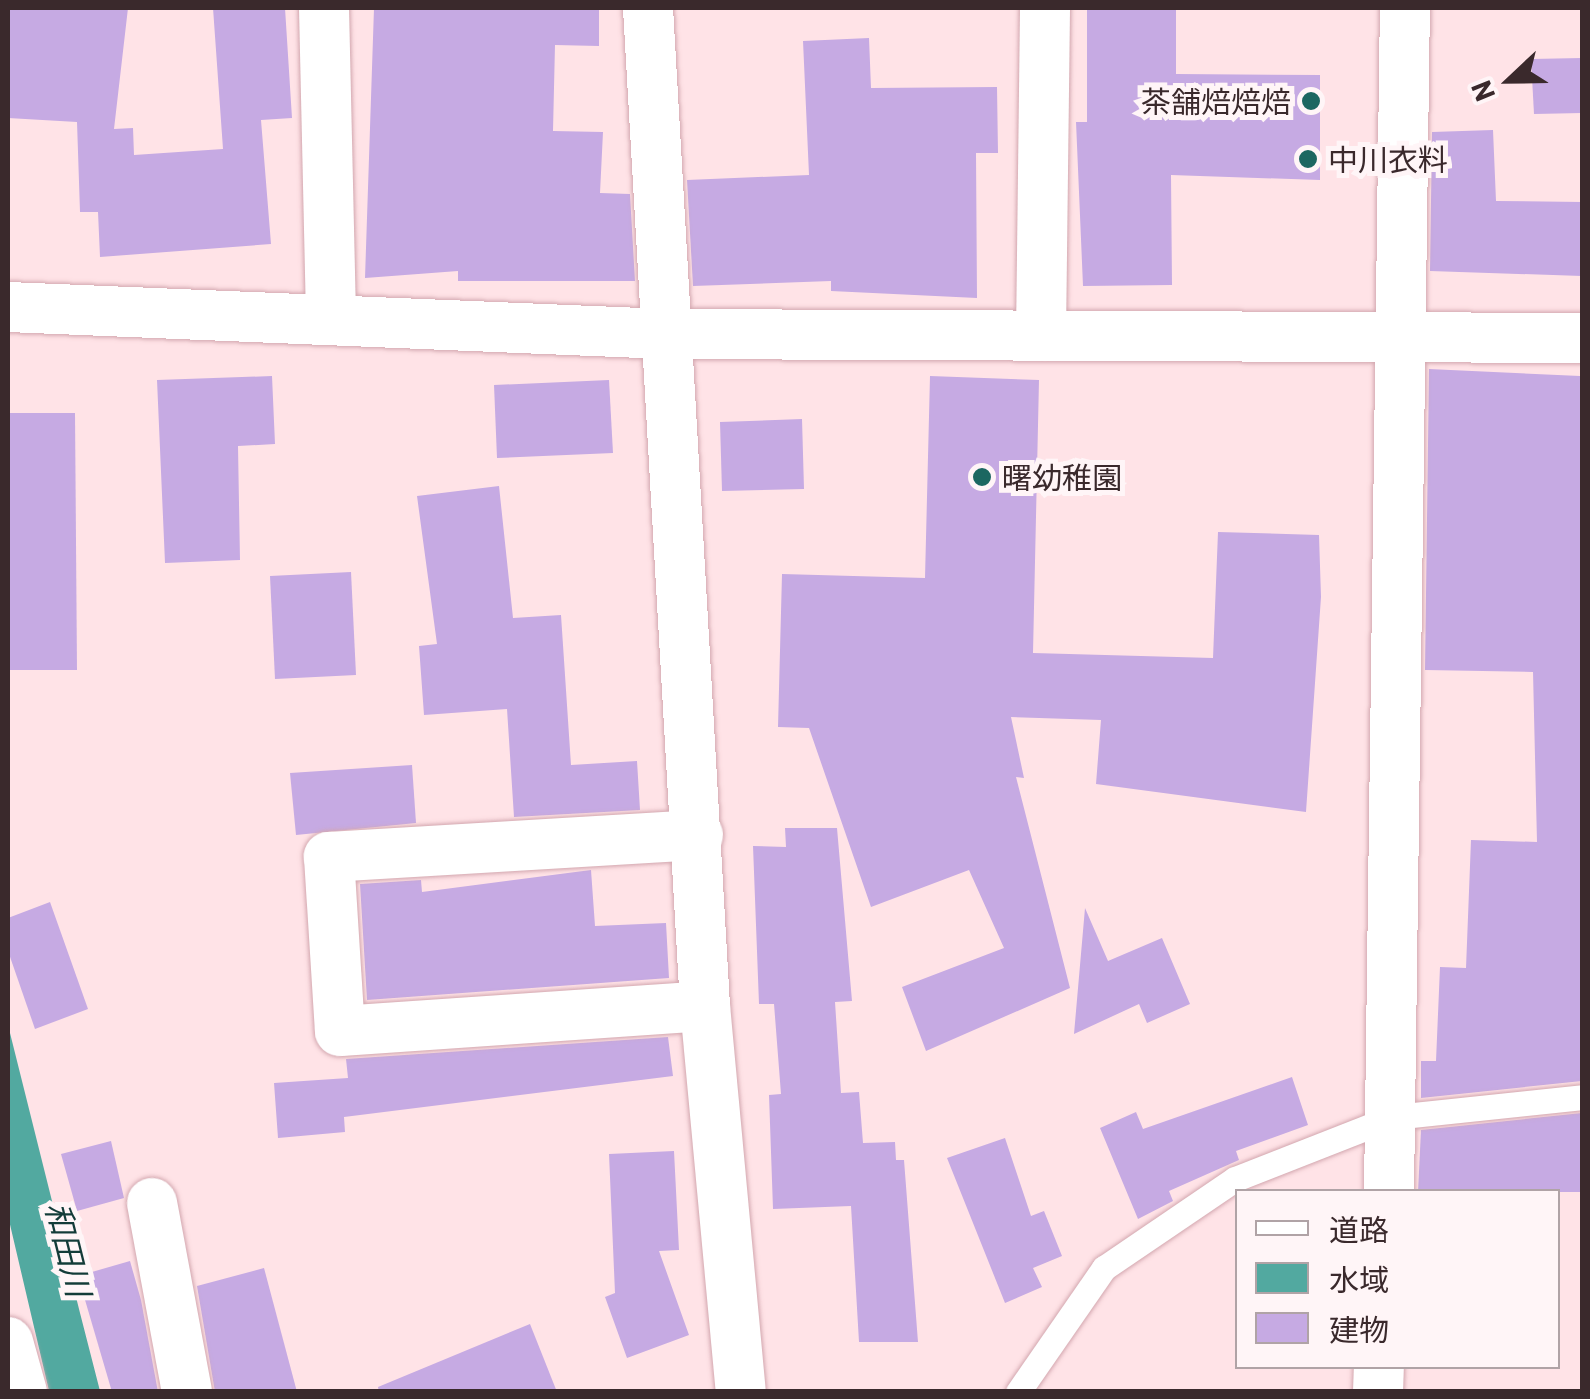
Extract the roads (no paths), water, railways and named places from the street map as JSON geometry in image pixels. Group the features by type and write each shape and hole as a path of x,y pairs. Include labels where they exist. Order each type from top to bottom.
{"street":[{"path":"324,8 331,318"},
{"path":"648,8 705,1006 741,1392"},
{"path":"1042,336 1046,8"},
{"path":"1389,1189 1394,1117 1395,338 1405,8"},
{"path":"8,307 667,334 1582,338"},
{"path":"698,835 329,857 340,1031 705,1006"},
{"path":"152,1203 187,1392"},
{"path":"8,1342 22,1392"}],"lane":[{"path":"1018,1392 1104,1268 1235,1178 1394,1117 1582,1097"}],"water":[{"path":"8,1025 100,1391 49,1391 8,1216"}],"place":[{"name":"茶舗焙焙焙","path":"1311,101"},
{"name":"中川衣料","path":"1308,159"},
{"name":"曙幼稚園","path":"982,477"}],"water label":[{"name":"和田川","path":"69,1249"}]}
